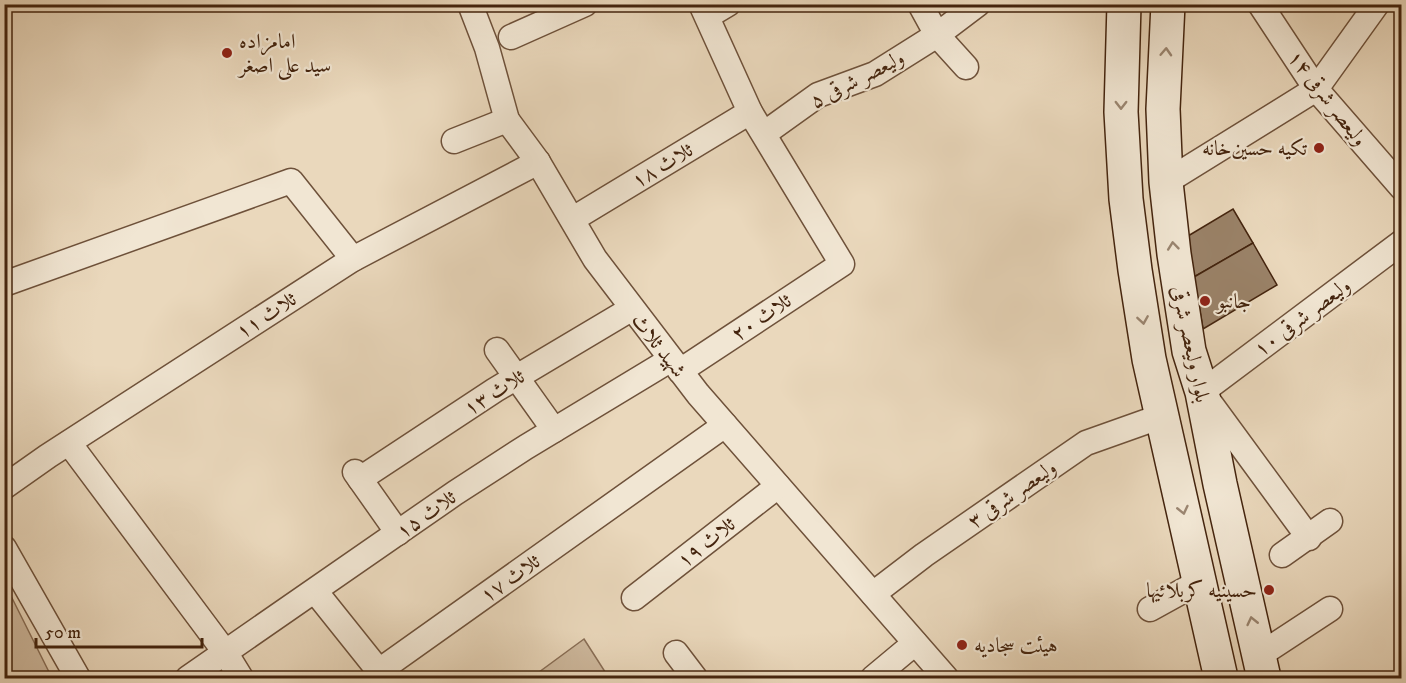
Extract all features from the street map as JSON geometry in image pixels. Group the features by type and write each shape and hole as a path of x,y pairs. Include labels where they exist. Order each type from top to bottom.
{"street":[{"name":"شهید ثلاث","path":"470,4 487,48 507,120 538,162 595,259 631,309 725,425 946,678"},
{"path":"511,37 585,4"},
{"path":"920,4 937,35 966,67"},
{"name":"ولیعصر شرقی ۵","path":"765,133 818,95 875,74 937,35 978,4"},
{"name":"بلوار ولیعصر شرقی","path":"1124,4 1121,112 1126,199 1149,358 1221,678"},
{"name":"بلوار ولیعصر شرقی","path":"1168,4 1163,109 1166,182 1174,254 1189,351 1202,392 1220,484 1262,667"},
{"name":"ولیعصر شرقی ۱۴","path":"1260,4 1316,88 1401,188"},
{"path":"1166,182 1316,88 1377,4"},
{"path":"712,8 750,112 765,133"},
{"name":"ثلاث ۱۸","path":"573,219 750,112"},
{"path":"454,141 507,120"},
{"name":"ثلاث ۲۰","path":"675,365 842,264 765,133"},
{"name":"ثلاث ۱۱","path":"4,487 353,259 538,162"},
{"path":"4,284 291,181 353,259"},
{"name":"ولیعصر شرقی ۱۰","path":"1202,392 1401,242"},
{"name":"ثلاث ۱۳","path":"398,533 357,476 631,309"},
{"path":"497,350 554,430"},
{"name":"ثلاث ۱۵","path":"188,678 455,493 554,430 675,365"},
{"path":"1202,392 1309,538"},
{"name":"ولیعصر شرقی ۳","path":"873,594 924,555 1086,443 1162,416"},
{"name":"ثلاث ۱۷","path":"315,591 379,671 725,425"},
{"path":"69,443 225,652 241,678"},
{"name":"ثلاث ۱۹","path":"634,598 778,486"},
{"path":"1282,555 1330,521"},
{"path":"4,548 78,678"},
{"path":"1150,609 1199,582"},
{"path":"1262,667 1330,609"},
{"path":"873,678 915,643"},
{"path":"676,653 695,678"}],"shaded area":[{"path":"5,584 52,678 5,678"},
{"path":"584,639 609,678 531,678"}],"building":[{"path":"1233,209 1253,243 1194,277 1188,236"},
{"path":"1253,243 1277,285 1203,329 1194,277"}],"place":[{"name":"امامزاده سید علی اصغر","path":"227,53"},
{"name":"تکیه حسین‌خانه","path":"1319,148"},
{"name":"جانبو","path":"1205,301"},
{"name":"حسینیه کربلائیها","path":"1269,590"},
{"name":"هیئت سجادیه","path":"962,645"}]}
